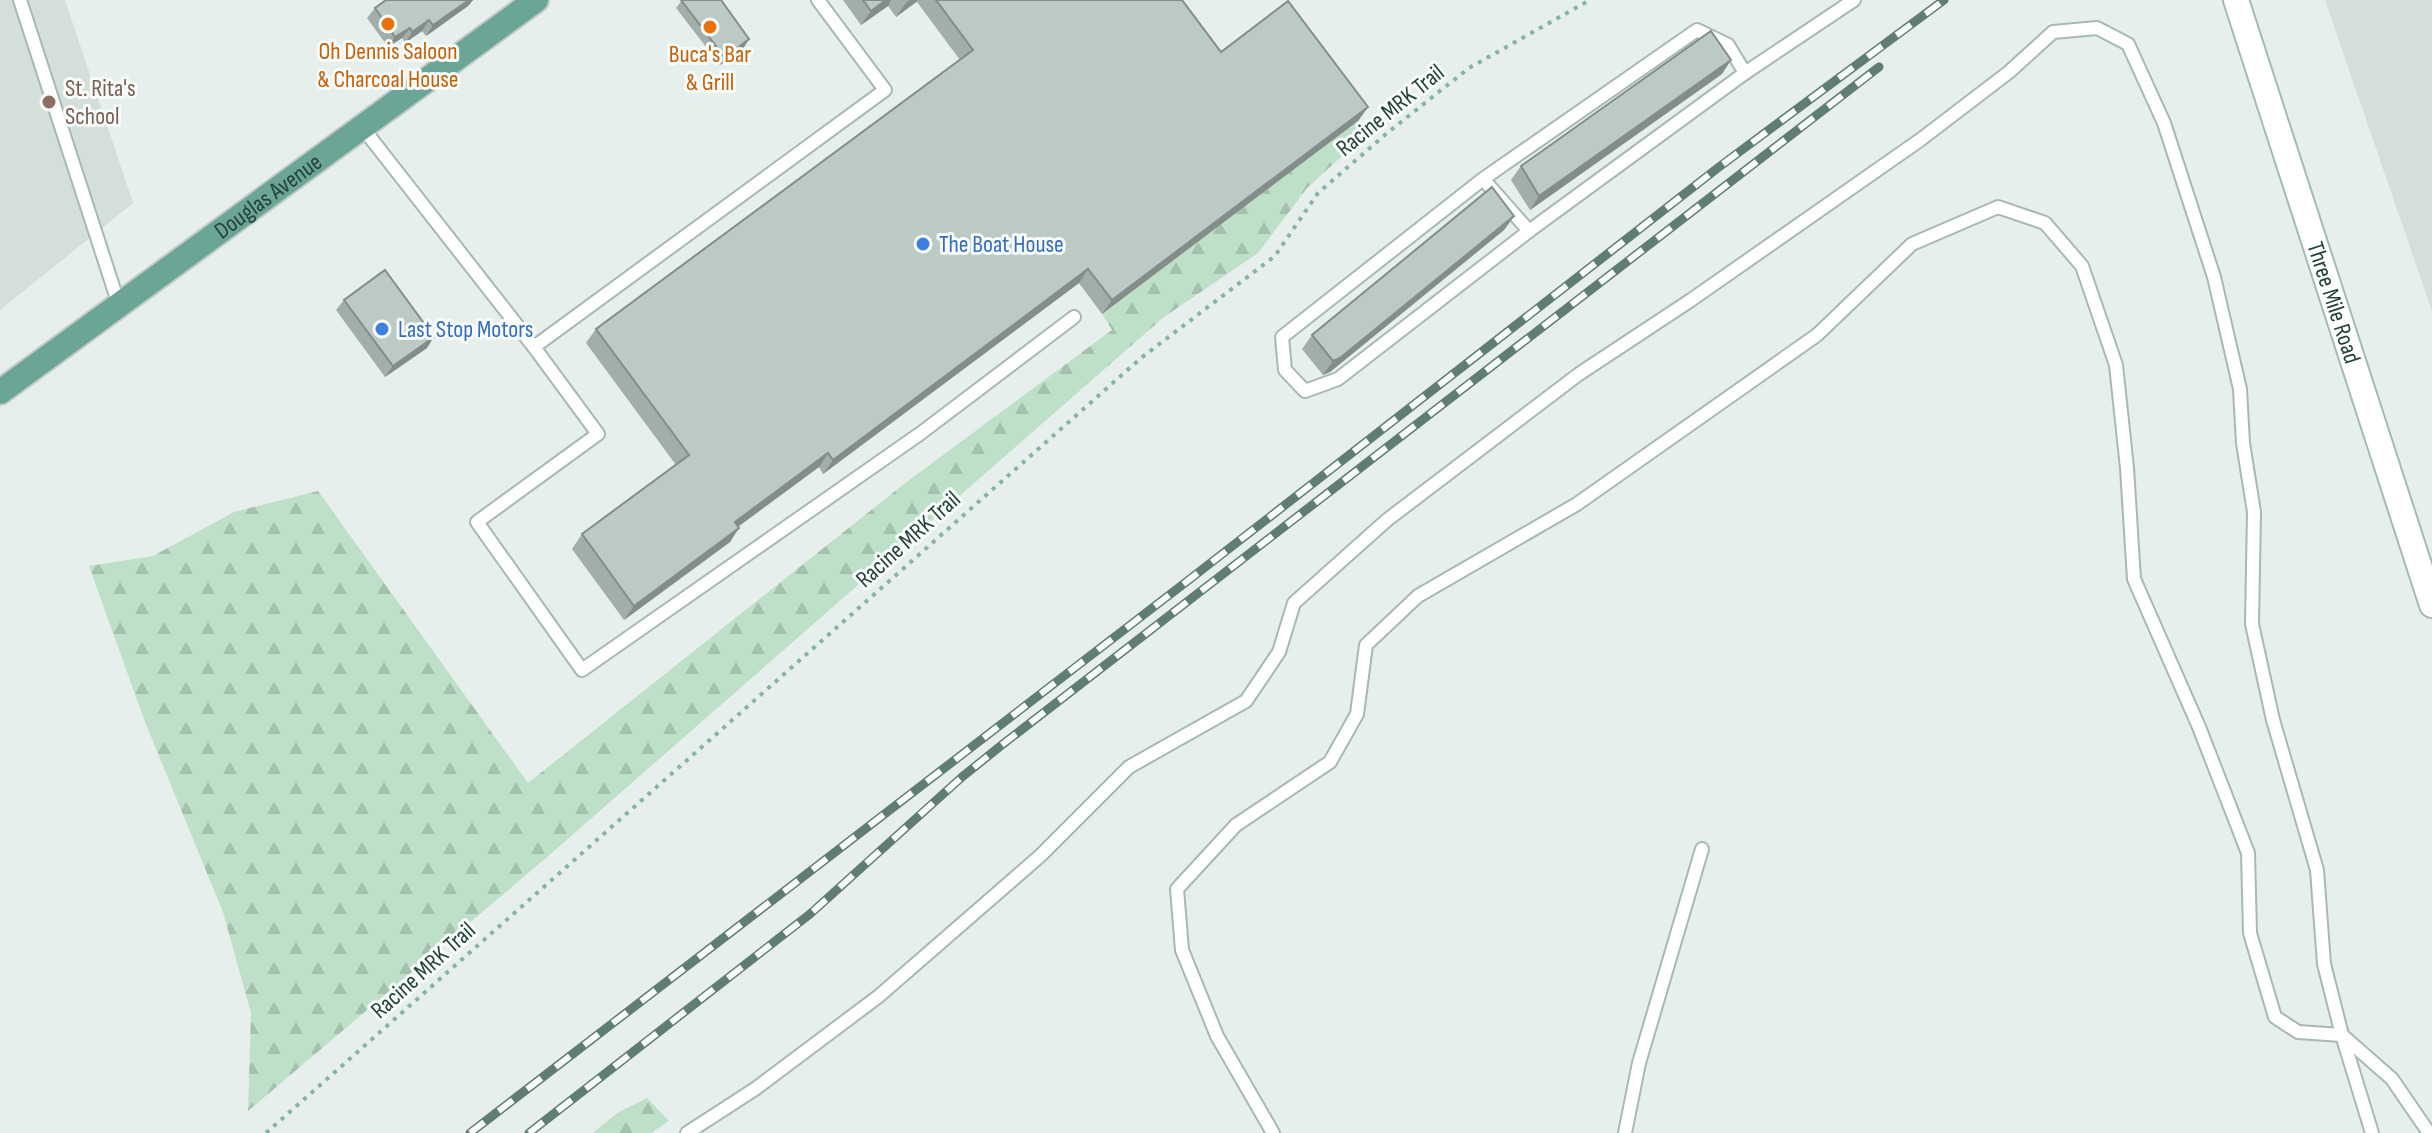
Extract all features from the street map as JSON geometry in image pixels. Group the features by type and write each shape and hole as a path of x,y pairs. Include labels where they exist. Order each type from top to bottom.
{"main road":[{"name":"Douglas Avenue","path":"0,392 536,0"}],"street":[{"name":"Three Mile Road","path":"2236,0 2432,605"}],"lane":[{"path":"20,0 119,305"},
{"path":"534,347 885,90 818,0"},
{"path":"1745,73 1728,45 1697,30 1483,179 1282,337 1285,370 1305,391 1338,379 1529,231 1745,73 1854,0"},
{"path":"687,1133 755,1089 879,996 1040,856 1129,767 1246,701 1279,652 1294,603 1387,520 1579,374 1920,140 2009,72 2053,32 2097,28 2128,44 2164,123 2214,277 2240,389 2243,443 2254,512 2252,624 2273,720 2317,870 2324,964 2372,1133"},
{"path":"362,127 598,434 477,522 582,670 921,433 1074,317"},
{"path":"1483,179 1529,231"},
{"path":"1273,1133 1217,1036 1182,950 1177,889 1236,825 1330,762 1357,714 1366,645 1418,596 1577,504 1817,335 1912,244 1998,207 2045,223 2082,266 2116,365 2134,579 2199,727 2248,853 2250,933 2275,1017 2298,1032 2342,1035 2392,1079 2429,1133"},
{"path":"1625,1133 1639,1063 1702,849"}],"path":[{"name":"Racine MRK Trail","path":"266,1133 1141,358 1275,256 1318,193 1386,134 1469,68 1590,0"}],"shaded area":[{"name":"St. Rita's School","path":"0,0 65,0 133,203 0,310"},
{"path":"2325,0 2432,0 2432,311"}],"green space":[{"path":"1358,121 1353,146 1307,188 1258,253 1164,317 546,858 248,1111 251,1013 223,912 145,722 89,566 153,556 234,512 318,491 528,783 904,484 1112,330 1102,314"},
{"path":"647,1098 669,1121 651,1133 593,1133 617,1113"}],"building":[{"name":"Oh Dennis Saloon & Charcoal House","path":"386,0 469,0 433,25 429,20 412,32 410,28 395,37 375,8"},
{"name":"Buca's Bar & Grill","path":"681,0 721,0 749,39 725,58"},
{"path":"863,0 886,0 871,11"},
{"path":"936,0 1182,0 1221,52 1288,1 1368,107 1112,300 1088,269 833,460 828,453 735,522 739,528 634,606 582,534 689,455 596,329 973,50"},
{"path":"1711,31 1731,60 1539,196 1521,166"},
{"path":"1492,187 1514,216 1333,361 1312,335"},
{"name":"Last Stop Motors","path":"385,270 434,337 393,366 344,300"}],"railway":[{"path":"470,1133 1719,167 1944,0"},
{"path":"529,1133 810,914 1003,744 1879,67"}],"place":[{"name":"Oh Dennis Saloon & Charcoal House","path":"388,24"},
{"name":"Buca's Bar & Grill","path":"710,27"},
{"name":"St. Rita's School","path":"49,102"},
{"name":"The Boat House","path":"923,244"},
{"name":"Last Stop Motors","path":"382,329"}]}
